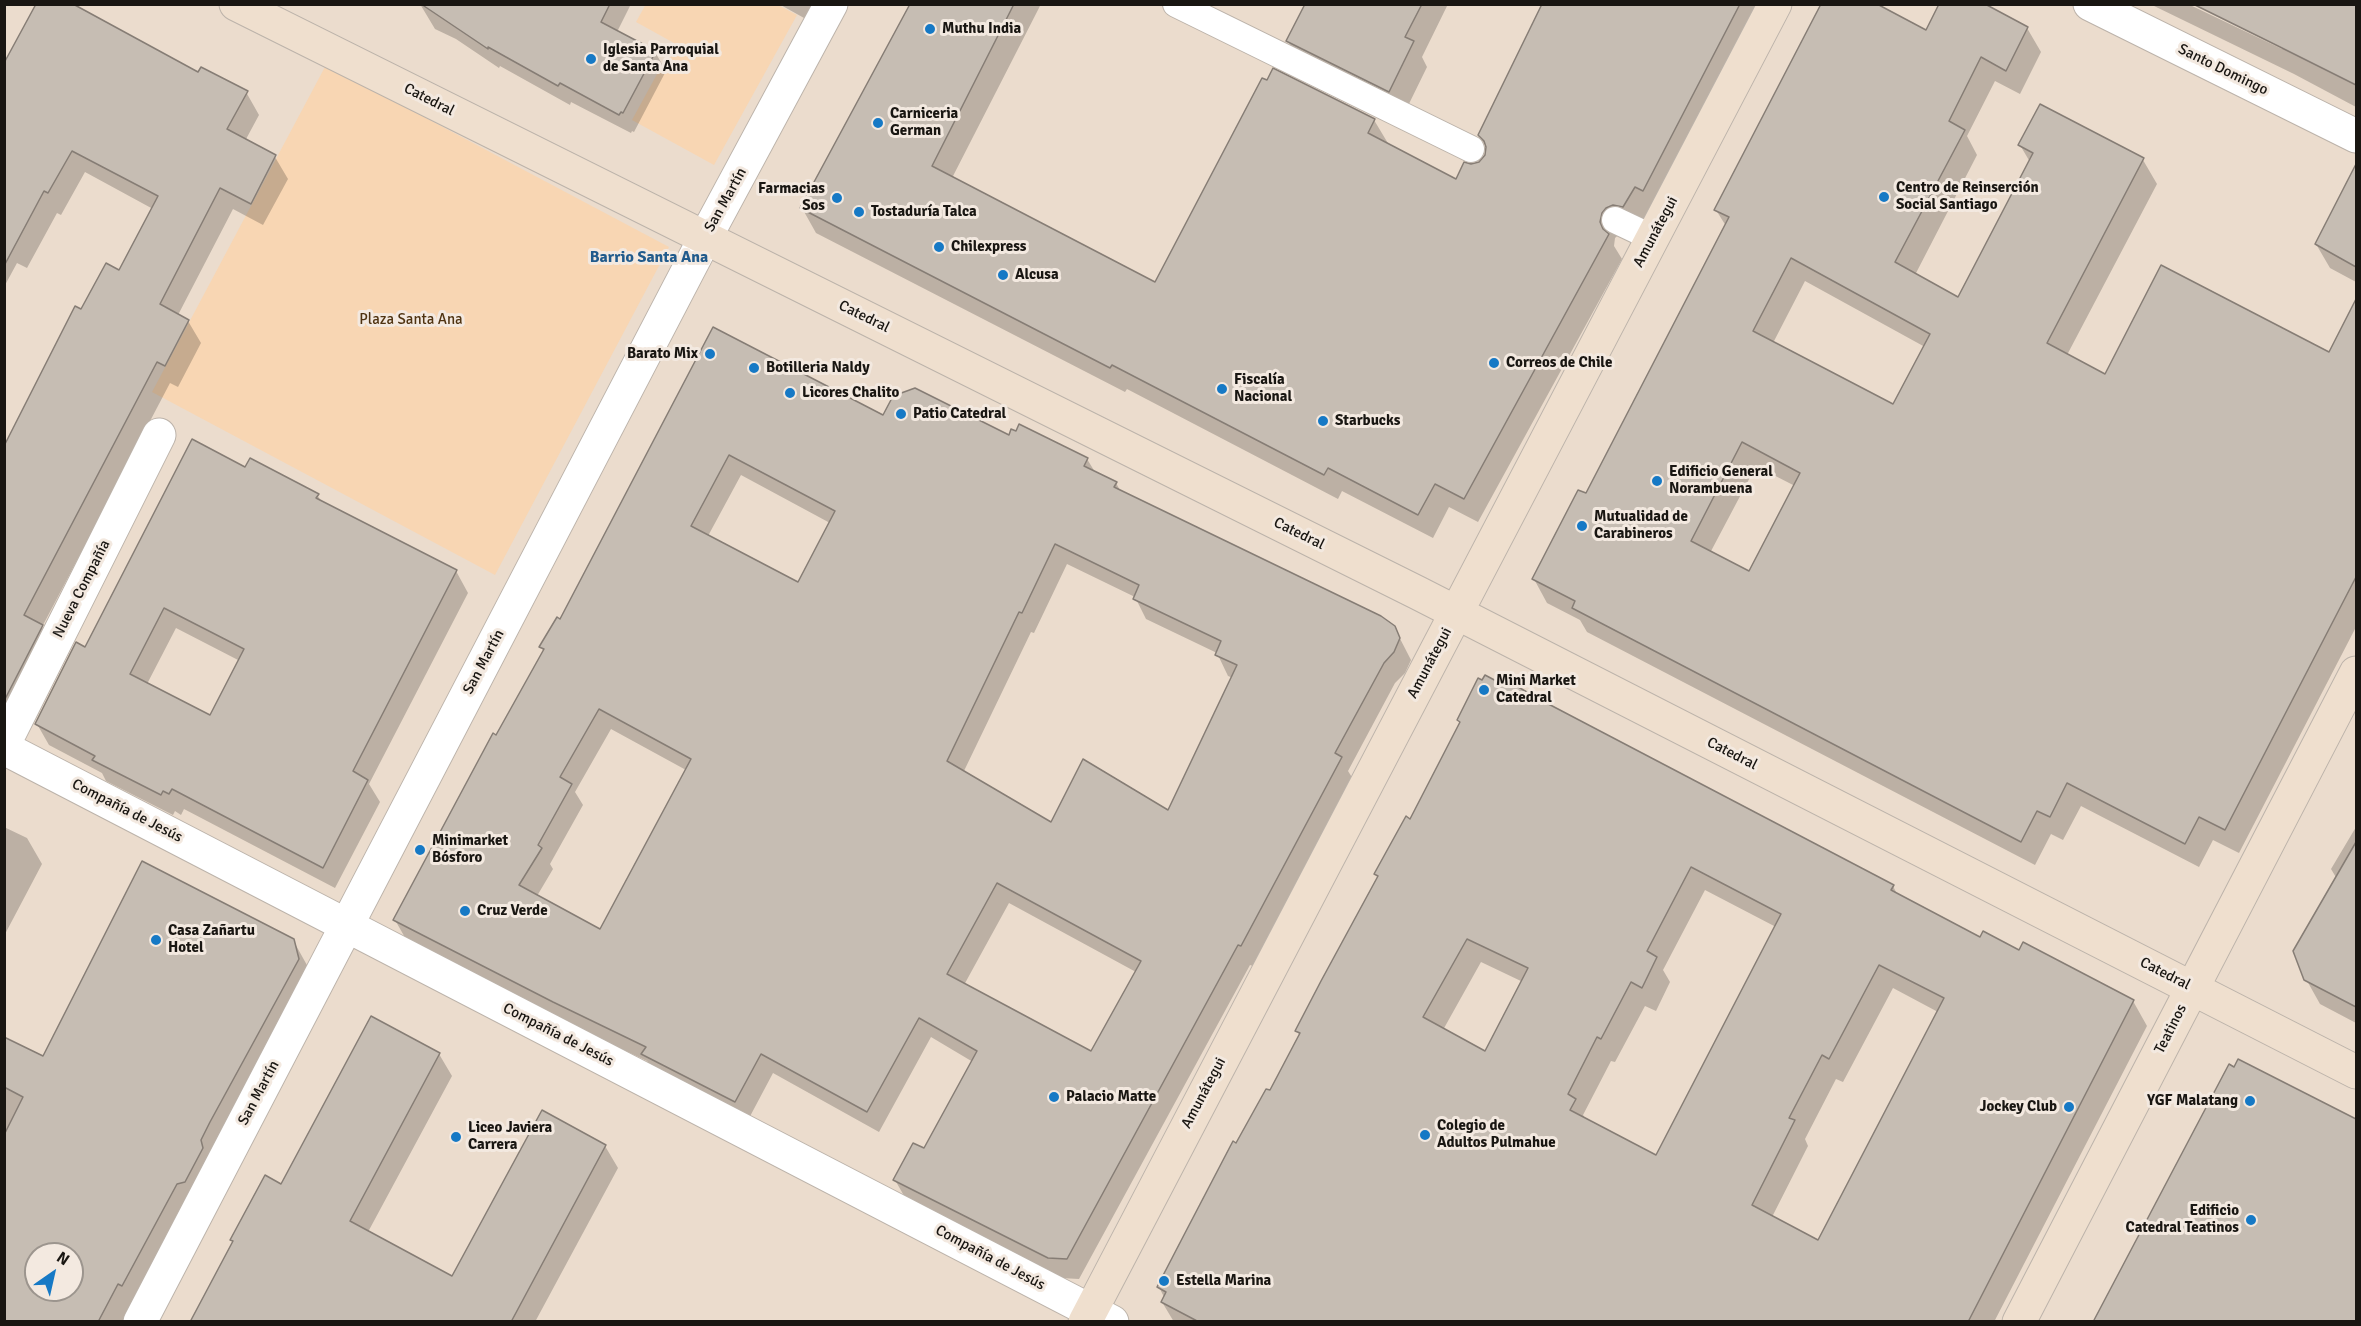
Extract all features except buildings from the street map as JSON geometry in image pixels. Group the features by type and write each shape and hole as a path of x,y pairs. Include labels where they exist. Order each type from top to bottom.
{"main road":[{"name":"Catedral","path":"236,4 1456,613 2356,1072"},
{"name":"Amunátegui","path":"1096,1318 1456,613 1775,4"},
{"name":"Teatinos","path":"2019,1322 2356,673"}],"street":[{"name":"San Martín","path":"140,1322 705,238 831,4"},
{"name":"Santo Domingo","path":"2090,4 2356,136"},
{"name":"Nueva Compañía","path":"4,746 159,435"},
{"name":"Compañía de Jesús","path":"4,746 1096,1318"}],"lane":[{"path":"1176,4 1471,149"},
{"path":"1615,220 1653,238"}],"shaded area":[{"path":"5,5 2356,5 2356,1321 5,1322"}],"green space":[{"path":"646,4 778,5 797,15 714,165 632,120 674,43 636,22"},
{"name":"Plaza Santa Ana","path":"326,65 669,247 495,575 152,392"}],"place":[{"name":"Muthu India","path":"930,29"},
{"name":"Iglesia Parroquial de Santa Ana","path":"591,59"},
{"name":"Carniceria German","path":"878,123"},
{"name":"Centro de Reinserción Social Santiago","path":"1884,197"},
{"name":"Farmacias Sos","path":"837,198"},
{"name":"Tostaduría Talca","path":"859,212"},
{"name":"Chilexpress","path":"939,247"},
{"name":"Alcusa","path":"1003,275"},
{"name":"Barato Mix","path":"710,354"},
{"name":"Correos de Chile","path":"1494,363"},
{"name":"Botilleria Naldy","path":"754,368"},
{"name":"Fiscalía Nacional","path":"1222,389"},
{"name":"Licores Chalito","path":"790,393"},
{"name":"Patio Catedral","path":"901,414"},
{"name":"Starbucks","path":"1323,421"},
{"name":"Edificio General Norambuena","path":"1657,481"},
{"name":"Mutualidad de Carabineros","path":"1582,526"},
{"name":"Mini Market Catedral","path":"1484,690"},
{"name":"Minimarket Bósforo","path":"420,850"},
{"name":"Cruz Verde","path":"465,911"},
{"name":"Casa Zañartu Hotel","path":"156,940"},
{"name":"Palacio Matte","path":"1054,1097"},
{"name":"YGF Malatang","path":"2250,1101"},
{"name":"Jockey Club","path":"2069,1107"},
{"name":"Colegio de Adultos Pulmahue","path":"1425,1135"},
{"name":"Liceo Javiera Carrera","path":"456,1137"},
{"name":"Edificio Catedral Teatinos","path":"2251,1220"},
{"name":"Estella Marina","path":"1164,1281"}],"district":[{"name":"Barrio Santa Ana","path":"649,258"}]}
